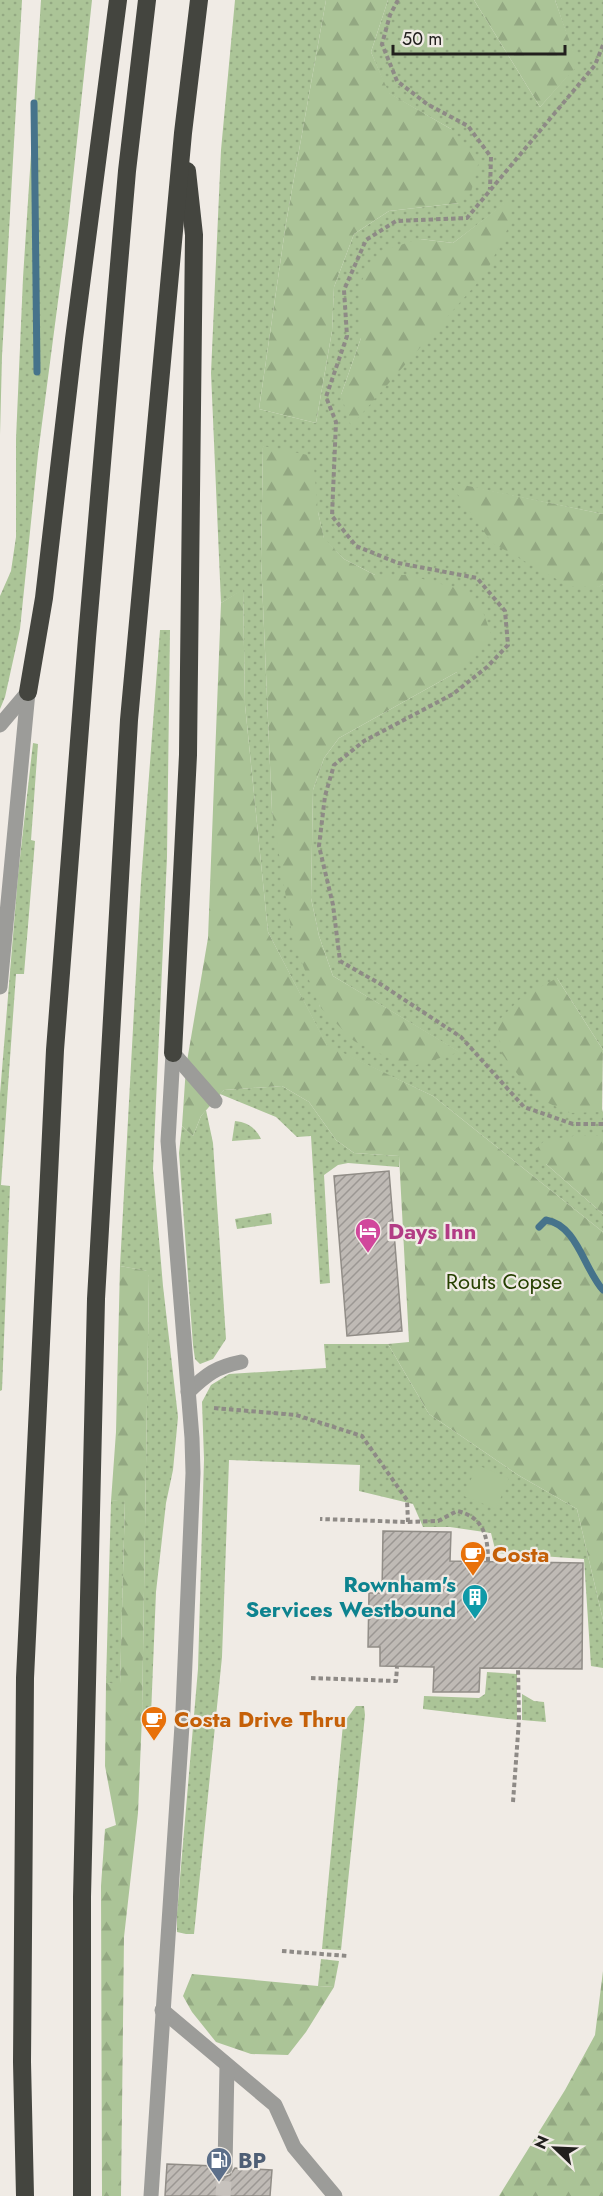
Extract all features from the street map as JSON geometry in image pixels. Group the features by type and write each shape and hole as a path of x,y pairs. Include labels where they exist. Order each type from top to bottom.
{"highway":[{"path":"28,692 44,598 74,339 118,0"},
{"path":"25,2196 22,2062 25,1678 55,1050 125,194 147,0"},
{"path":"82,2196 82,1885 96,1299 129,720 183,133 199,0"},
{"path":"173,1053 188,755 192,459 194,235 183,133"}],"lane":[{"path":"0,725 28,692"},
{"path":"0,987 28,692"},
{"path":"0,885 10,870"},
{"path":"173,1053 215,1101"},
{"path":"151,2196 187,1617 193,1473 168,1141 173,1053"},
{"path":"188,1392 208,1372 241,1362"},
{"path":"162,2010 275,2105 294,2147 333,2195"},
{"path":"225,2167 227,2066"}],"path":[{"path":"398,0 390,15 382,44 397,81 427,104 468,126 491,157 490,190"},
{"path":"603,45 595,65 467,218 396,221 366,240 344,290 347,336 326,397 336,422 332,516 356,546 398,563 477,578 505,611 508,645 487,667 453,694 364,741 334,765 325,796 319,846 333,905 340,962 382,984 461,1037 524,1107 573,1124 603,1124"},
{"path":"214,1408 296,1415 362,1436 407,1500 408,1522"},
{"path":"320,1519 438,1521 457,1511 468,1513 477,1521 488,1542 488,1562"},
{"path":"311,1677 396,1681 397,1667"},
{"path":"513,1802 519,1720 518,1668"},
{"path":"282,1951 348,1956"}],"green space":[{"path":"0,0 22,0 2,356 0,435"},
{"path":"41,0 92,0 68,225 38,454 20,629 5,697 0,709 0,596 11,571 16,537 16,439 23,278"},
{"path":"235,0 326,0 286,223 259,409 316,423 332,331 334,287 354,234 389,211 459,203 451,129 388,93 371,52 388,0 474,0 540,107 577,65 555,0 603,0 603,514 450,483 598,587 603,584 603,1050 557,978 602,1112 603,1109 603,1136 574,1136 546,1164 603,1214 603,1232 433,1096 327,1046 268,932 245,705 243,590 221,603 211,373 221,150","holes":["510,200 341,395 361,338 420,239 453,243","263,446 318,512 324,539 344,559 375,575 408,575 457,672 339,738 324,758 313,790 311,898 319,936 333,976 459,1052 320,1007 272,811 261,559"]},
{"path":"326,0 388,0 371,52 389,93 451,129 479,161 471,192 459,203 389,211 354,234 334,287 332,331 316,423 259,409 286,223"},
{"path":"474,0 555,0 578,65 540,107"},
{"path":"510,199 510,224 486,273 351,426 341,395 361,338 360,285 370,262 390,248 420,239 453,243"},
{"path":"263,446 313,456 318,512 324,538 344,559 375,575 408,575 467,591 483,612 491,634 474,658 457,672 339,738 324,758 313,790 311,898 319,936 333,976 460,1052 413,1066 391,1059 354,1041 320,1007 293,941 272,811 261,559"},
{"path":"449,482 603,514 603,584 599,587 569,586 492,543"},
{"name":"Routs Copse","path":"243,589 245,705 268,932 327,1045 433,1096 603,1232 603,1620 577,1509 518,1475 429,1414 388,1344 409,1342 399,1156 354,1153 336,1140 309,1102 282,1086 224,1090 201,1116 193,1136 182,1126 186,1067 208,938 221,603"},
{"path":"160,630 170,630 167,857 153,1169 178,1417 156,1592 151,1715 142,1716 149,1277 147,1271 120,1266 141,882"},
{"path":"33,743 38,744 31,840 35,841 24,974 16,974 1,1185 10,1186 2,1390 0,1391 0,1094 18,875"},
{"path":"557,978 603,1050 602,1112 570,1113 535,1097 502,1054 497,1022 522,997"},
{"path":"282,1086 309,1102 336,1140 354,1153 399,1156 399,1167 348,1163 338,1165 324,1175 330,1283 320,1284 311,1136 297,1137 276,1117 220,1094 224,1090"},
{"path":"206,1110 213,1143 226,1339 213,1359 200,1364 195,1359 193,1345 179,1153 182,1126 193,1136"},
{"path":"235,1121 251,1126 261,1139 232,1141"},
{"path":"574,1136 603,1136 603,1214 546,1164 535,1150 545,1140"},
{"path":"271,1213 272,1224 237,1229 235,1219"},
{"path":"120,1266 148,1271 149,1277 142,1716 138,1813 124,1937 121,2196 102,2196 101,1886 105,1829 116,1825 105,1766 106,1683 120,1684 125,1500 111,1501 116,1432"},
{"path":"324,1344 388,1344 429,1414 518,1475 577,1509 603,1620 603,1668 591,1666 584,1559 496,1553 491,1533 450,1527 423,1527 413,1504 359,1491 360,1465 229,1460 222,1657 194,1934 177,1932 198,1669 204,1459 202,1402 211,1385 229,1374 326,1368"},
{"path":"477,1465 509,1478 496,1509 464,1496"},
{"path":"125,1499 120,1685 106,1683 111,1501"},
{"path":"487,1672 517,1674 517,1720 423,1709 424,1696 479,1698 485,1694"},
{"path":"522,1694 534,1701 544,1702 546,1722 522,1720"},
{"path":"356,1706 364,1706 365,1715 341,1950 322,1949 343,1724"},
{"path":"321,1959 339,1961 334,1987 318,1986"},
{"path":"603,1971 603,2196 499,2196 565,2090 595,2035"},
{"path":"192,1974 334,1987 306,2032 288,2055 251,2054 216,2042 192,2012 183,1996"}],"building":[{"name":"Days Inn","path":"389,1171 402,1331 347,1336 334,1176"},
{"name":"Rownham's Services Westbound","path":"383,1531 451,1532 450,1561 583,1563 582,1669 480,1668 479,1692 433,1692 434,1667 380,1666 380,1647 368,1647 369,1593 382,1593"},
{"name":"BP","path":"167,2164 215,2166 217,2172 224,2177 230,2175 235,2168 272,2170 270,2196 165,2196"}],"waterway":[{"path":"34,103 37,372"},
{"path":"539,1227 546,1220 565,1230 573,1239 603,1290"}],"tunnel":[{"path":"223,2196 225,2167"}],"place":[{"name":"Days Inn","path":"368,1254"},
{"name":"Costa","path":"473,1577"},
{"name":"Rownham's Services Westbound","path":"475,1620"},
{"name":"Costa Drive Thru","path":"154,1742"},
{"name":"BP","path":"219,2183"}]}
